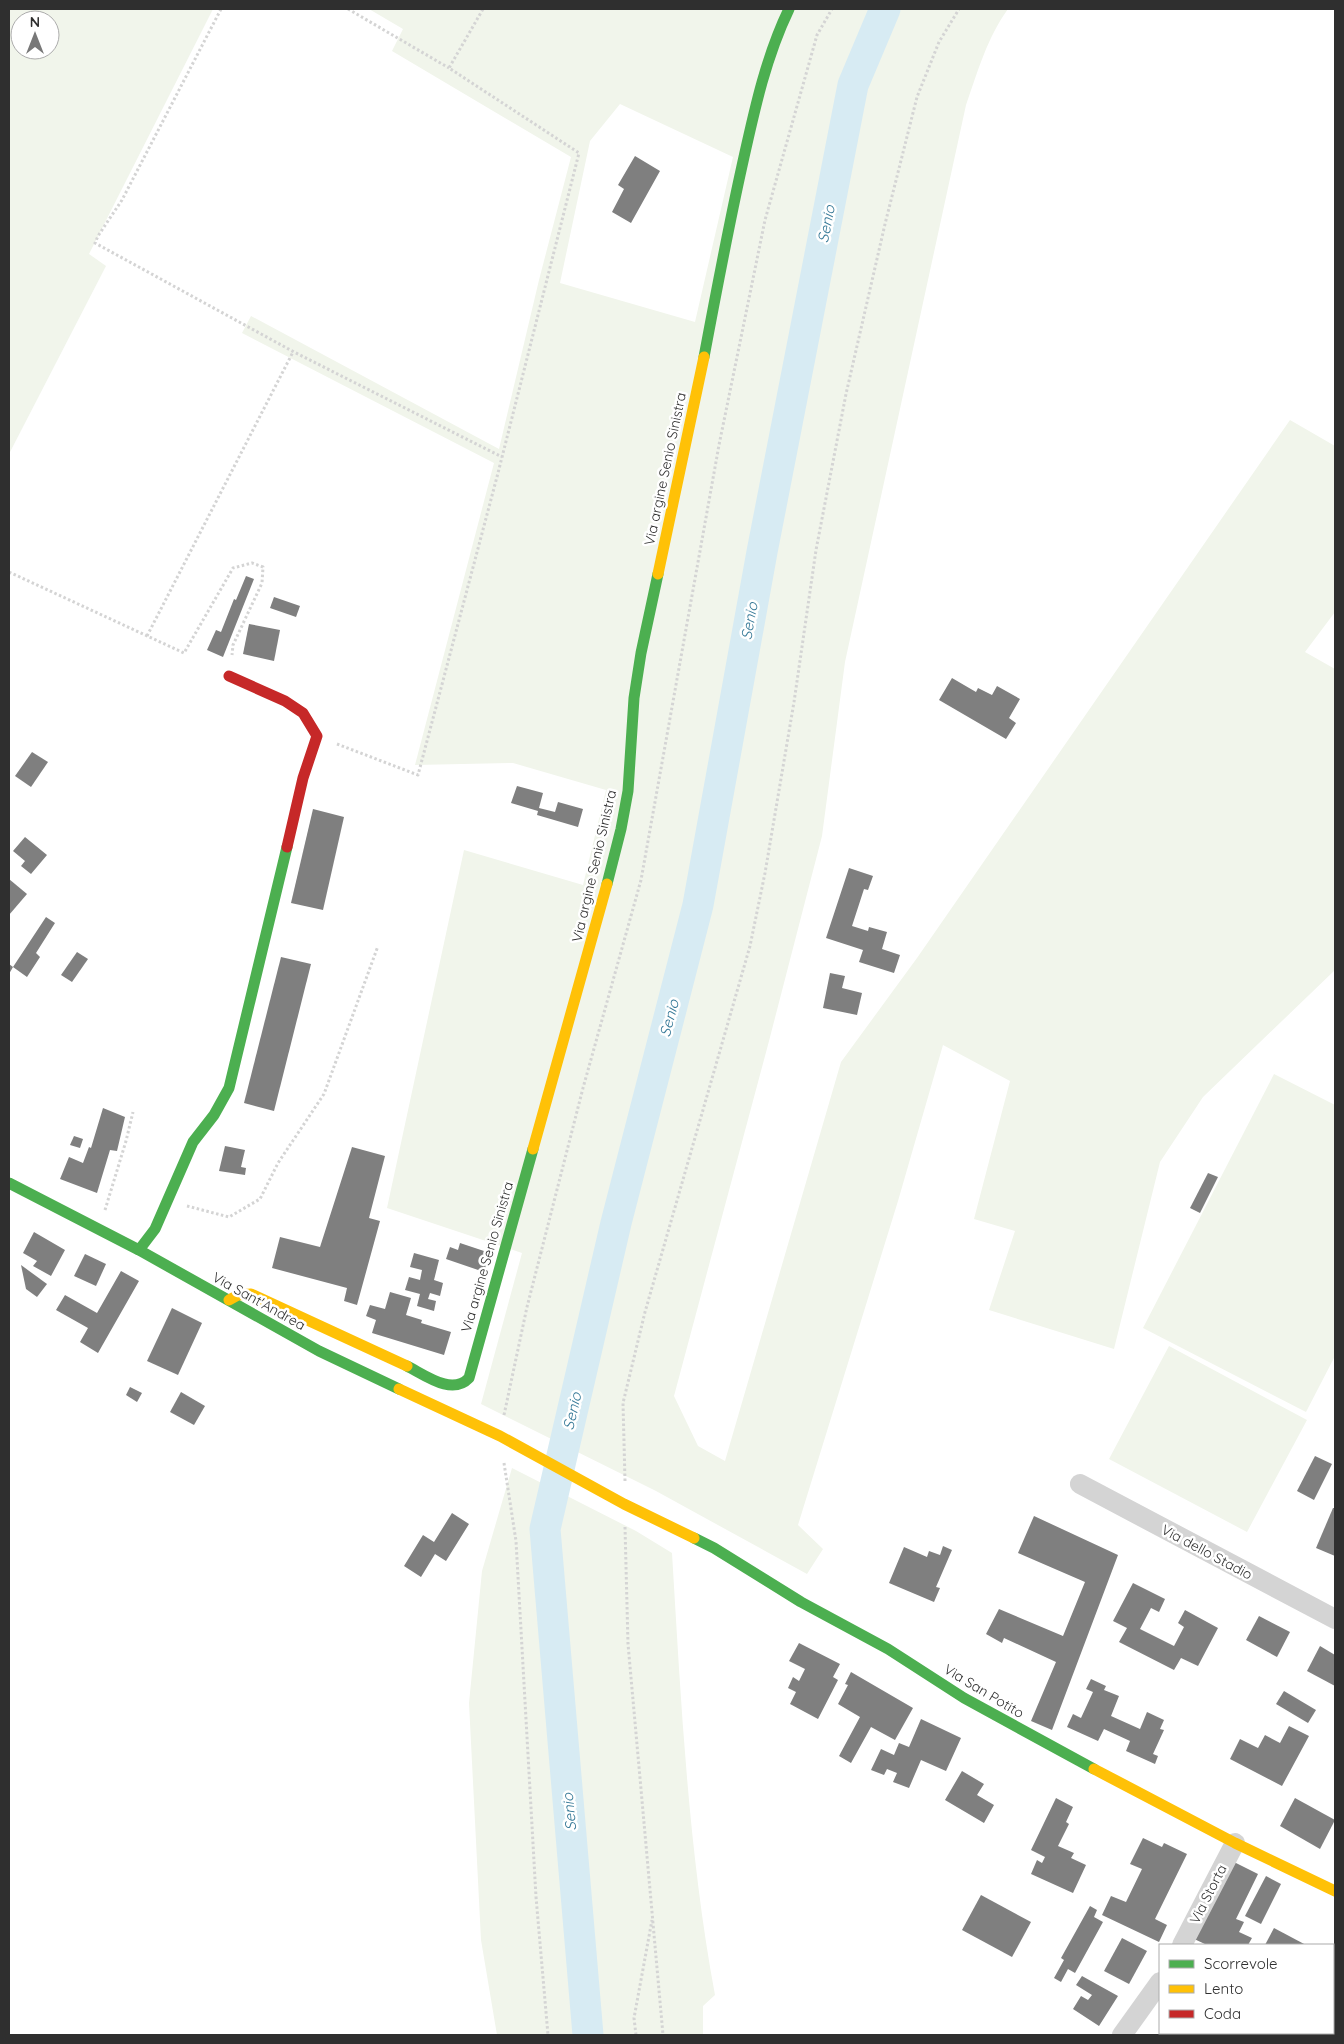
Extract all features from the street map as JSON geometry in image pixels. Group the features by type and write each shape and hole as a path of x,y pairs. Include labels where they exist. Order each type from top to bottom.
{"street":[{"name":"Via argine Senio Sinistra","path":"229,1300 238,1295 251,1294 446,1385 456,1387 464,1384 469,1378 591,944 621,829 628,791 634,698 641,653 687,442 728,231 758,94 780,28 789,9"},
{"path":"139,1250 155,1229 193,1142 214,1114 229,1088 303,778 317,736 303,713 286,701 229,676"},
{"name":"Via Sant'Andrea","path":"9,1183 139,1250 319,1351 500,1436 624,1504"},
{"name":"Via dello Stadio","path":"1080,1484 1335,1619"},
{"name":"Via San Potito","path":"624,1504 714,1548 801,1602 888,1649 964,1698 1036,1739 1235,1843 1335,1889"},
{"name":"Via Storta","path":"1183,1944 1235,1843"},
{"path":"1122,2035 1159,1983"}],"path":[{"path":"221,9 122,200 95,243 294,352 502,457"},
{"path":"317,736 418,775 502,457 579,153 449,68 348,9"},
{"path":"449,68 483,9"},
{"path":"548,2035 536,1897 516,1541 500,1436 527,1307 586,1078 641,880 719,445 765,220 817,35 832,9"},
{"path":"663,2035 628,1644 623,1403 644,1312 750,946 765,873 794,702 816,550 846,394 885,224 917,97 939,42 959,9"},
{"path":"147,636 294,352"},
{"path":"9,572 184,653 233,568 252,563 263,567 262,583 233,645 229,676"},
{"path":"167,1201 229,1217 260,1199 278,1163 324,1094 378,946"},
{"path":"97,1229 115,1181 133,1112"},
{"path":"636,2035 634,2018 653,1916"}],"shaded area":[{"path":"9,9 213,9 89,254 106,266 9,454"},
{"path":"369,9 1008,9 994,31 966,105 845,662 822,836 674,1396 698,1446 725,1461 841,1062 917,958 1290,420 1335,446 1335,612 1305,652 1335,669 1335,970 1203,1097 1160,1162 1114,1349 989,1310 1015,1231 974,1219 1010,1081 943,1045 898,1201 798,1525 823,1549 807,1574 656,1491 481,1404 522,1253 387,1208 464,850 583,885 606,790 513,763 415,765 494,463 242,333 251,316 499,449 539,280 571,157 392,51 403,29","holes":["620,104 733,157 695,322 560,283 590,141"]},
{"path":"1274,1074 1335,1105 1335,1356 1306,1412 1143,1328"},
{"path":"1169,1346 1307,1420 1247,1532 1109,1459"},
{"path":"512,1468 636,1531 672,1553 682,1719 692,1830 698,1885 715,1995 703,2006 703,2035 497,2035 481,1940 469,1703 482,1571"}],"building":[{"path":"635,156 660,171 631,223 612,212 624,189 618,185"},
{"path":"246,576 254,579 223,657 207,650 216,630 221,632 234,599 236,600"},
{"path":"274,597 300,606 296,617 270,608"},
{"path":"249,624 280,630 274,661 243,654"},
{"path":"952,678 976,692 978,688 992,695 997,686 1020,699 1009,718 1016,723 1006,739 939,700"},
{"path":"32,752 48,762 31,787 15,776"},
{"path":"517,786 543,793 539,808 555,812 558,802 583,809 578,827 537,815 538,811 511,803"},
{"path":"313,809 344,817 323,910 291,903"},
{"path":"25,837 47,855 31,874 21,866 25,861 13,851"},
{"path":"849,868 873,876 868,890 864,889 852,926 868,931 869,927 887,932 882,949 900,955 894,973 859,962 863,950 826,938"},
{"path":"9,879 27,894 9,915"},
{"path":"46,917 55,923 36,953 40,957 27,977 13,967"},
{"path":"77,952 88,959 72,982 61,975"},
{"path":"281,957 311,964 274,1111 244,1103"},
{"path":"9,964 13,967 9,974"},
{"path":"830,973 845,976 842,988 862,993 857,1015 823,1008"},
{"path":"103,1108 125,1117 117,1151 110,1150 97,1193 60,1179 69,1157 83,1163 89,1147 91,1148"},
{"path":"74,1136 83,1139 80,1148 70,1145"},
{"path":"225,1146 245,1150 241,1167 246,1168 245,1175 219,1171"},
{"path":"352,1147 385,1156 369,1218 380,1221 357,1305 344,1301 347,1288 272,1268 280,1237 320,1247"},
{"path":"1208,1173 1218,1177 1200,1213 1190,1208"},
{"path":"34,1232 65,1250 51,1276 33,1266 37,1261 23,1253"},
{"path":"460,1243 490,1253 484,1272 446,1259 450,1247 458,1250"},
{"path":"414,1253 439,1260 434,1280 443,1283 440,1296 430,1293 428,1299 436,1301 434,1311 417,1306 420,1294 405,1290 409,1277 420,1280 422,1270 410,1267"},
{"path":"85,1254 106,1264 96,1286 74,1276"},
{"path":"21,1265 47,1284 37,1297 26,1289"},
{"path":"121,1271 139,1281 98,1353 80,1342 88,1328 56,1310 65,1295 97,1313"},
{"path":"390,1292 411,1298 406,1315 422,1320 421,1323 451,1332 444,1355 372,1333 376,1320 366,1316 370,1305 385,1309"},
{"path":"172,1308 202,1323 178,1375 147,1361"},
{"path":"130,1387 142,1393 137,1402 126,1395"},
{"path":"181,1392 205,1406 194,1425 170,1412"},
{"path":"1315,1456 1332,1464 1314,1500 1297,1491"},
{"path":"1333,1508 1335,1508 1335,1556 1316,1548"},
{"path":"452,1513 469,1524 446,1561 435,1554 421,1577 404,1566 423,1535 434,1542"},
{"path":"1034,1516 1118,1555 1052,1730 1031,1721 1056,1662 1004,1638 1002,1643 986,1634 999,1609 1063,1636 1085,1582 1018,1553"},
{"path":"943,1546 952,1550 936,1587 940,1588 934,1602 889,1583 904,1547 927,1557 929,1551 940,1555"},
{"path":"1133,1583 1165,1599 1159,1612 1151,1608 1140,1629 1174,1646 1184,1627 1178,1623 1185,1610 1218,1628 1198,1666 1181,1658 1174,1670 1119,1642 1127,1628 1113,1621"},
{"path":"1259,1616 1290,1632 1277,1657 1246,1640"},
{"path":"799,1643 840,1664 833,1677 838,1680 818,1719 790,1704 796,1692 788,1688 793,1677 799,1681 805,1669 789,1661"},
{"path":"1320,1646 1335,1655 1335,1686 1307,1671"},
{"path":"851,1672 913,1708 895,1740 871,1727 851,1763 839,1756 860,1717 838,1704 848,1685 845,1684"},
{"path":"1091,1679 1106,1686 1104,1690 1119,1696 1111,1716 1140,1729 1147,1712 1164,1720 1160,1729 1164,1730 1153,1754 1158,1756 1155,1764 1126,1751 1130,1741 1104,1729 1098,1741 1067,1727 1073,1714 1081,1718 1093,1692 1086,1689"},
{"path":"1284,1691 1316,1710 1308,1723 1276,1704"},
{"path":"921,1719 961,1738 946,1771 921,1760 909,1788 893,1782 897,1773 887,1769 884,1775 871,1770 881,1749 894,1755 899,1743 909,1747"},
{"path":"1289,1726 1309,1736 1282,1786 1230,1759 1240,1739 1258,1748 1265,1735 1280,1743"},
{"path":"962,1771 984,1784 977,1795 994,1805 984,1823 945,1800"},
{"path":"1056,1798 1073,1807 1066,1822 1069,1824 1058,1846 1074,1853 1071,1858 1086,1865 1073,1893 1031,1874 1037,1860 1042,1863 1045,1857 1031,1850"},
{"path":"1295,1798 1335,1820 1320,1849 1280,1826"},
{"path":"1143,1838 1162,1847 1164,1843 1187,1854 1155,1919 1167,1925 1159,1942 1102,1915 1111,1896 1126,1902 1142,1869 1130,1864"},
{"path":"1230,1860 1258,1874 1236,1919 1244,1922 1239,1932 1252,1938 1249,1944 1205,1944 1192,1938"},
{"path":"1266,1876 1281,1884 1261,1924 1245,1916"},
{"path":"981,1895 1031,1922 1012,1957 962,1930"},
{"path":"1090,1906 1097,1910 1094,1917 1103,1922 1075,1973 1068,1969 1061,1982 1054,1978 1064,1960 1061,1958"},
{"path":"1274,1928 1304,1944 1266,1944"},
{"path":"1122,1938 1147,1951 1129,1984 1104,1971"},
{"path":"1082,1976 1118,1996 1099,2026 1073,2009 1081,1996 1088,2000 1092,1995 1076,1985"},
{"path":"1240,2034 1270,2034 1266,2035"}],"waterway":[{"name":"Senio","path":"588,2035 545,1529 616,1223 698,905 762,552 853,85 885,9"}],"traffic: fast":[{"path":"704,357 746,146 767,66 789,9"},
{"path":"607,884 621,829 628,791 634,698 641,653 658,574"},
{"path":"139,1250 155,1229 193,1142 214,1115 229,1088 287,847"},
{"path":"407,1366 438,1382 447,1384 455,1385 469,1378 533,1149"},
{"path":"9,1183 139,1250 319,1351 399,1389"},
{"path":"694,1538 714,1548 801,1602 888,1649 964,1698 1094,1769"}],"traffic: slow":[{"path":"658,574 704,357"},
{"path":"533,1149 607,884"},
{"path":"229,1300 238,1295 251,1294 407,1366"},
{"path":"399,1389 500,1436 624,1504 694,1538"},
{"path":"1094,1769 1235,1843 1335,1891"}],"traffic: jam":[{"path":"229,676 285,701 303,713 317,736 303,778 287,847"}]}
